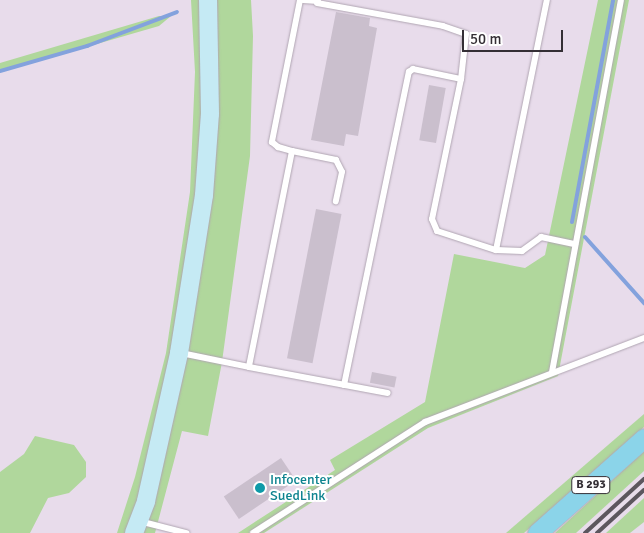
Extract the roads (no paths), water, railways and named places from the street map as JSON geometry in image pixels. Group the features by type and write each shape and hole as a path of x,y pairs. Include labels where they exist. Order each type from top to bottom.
{"main road":[{"path":"137,527 179,353 204,186 211,49 208,0"},
{"name":"B 293","path":"537,533 644,438"}],"lane":[{"path":"336,201 342,172 336,160 292,152 278,147 272,142 301,0 462,30 466,34 461,79 432,219 436,231 496,250 522,251 542,237 575,244"},
{"path":"496,250 547,0"},
{"path":"552,372 622,0"},
{"path":"344,384 409,72 413,69 461,79"},
{"path":"249,367 292,152"},
{"path":"253,533 425,422 644,338"},
{"path":"179,353 388,393"},
{"path":"137,527 186,533"}],"waterway":[{"path":"572,222 613,0"},
{"path":"0,71 87,46 177,12"},
{"path":"585,237 644,303"}],"railway":[{"path":"585,533 644,479"},
{"path":"597,533 644,490"}],"place":[{"name":"Infocenter SuedLink","path":"260,488"}]}
